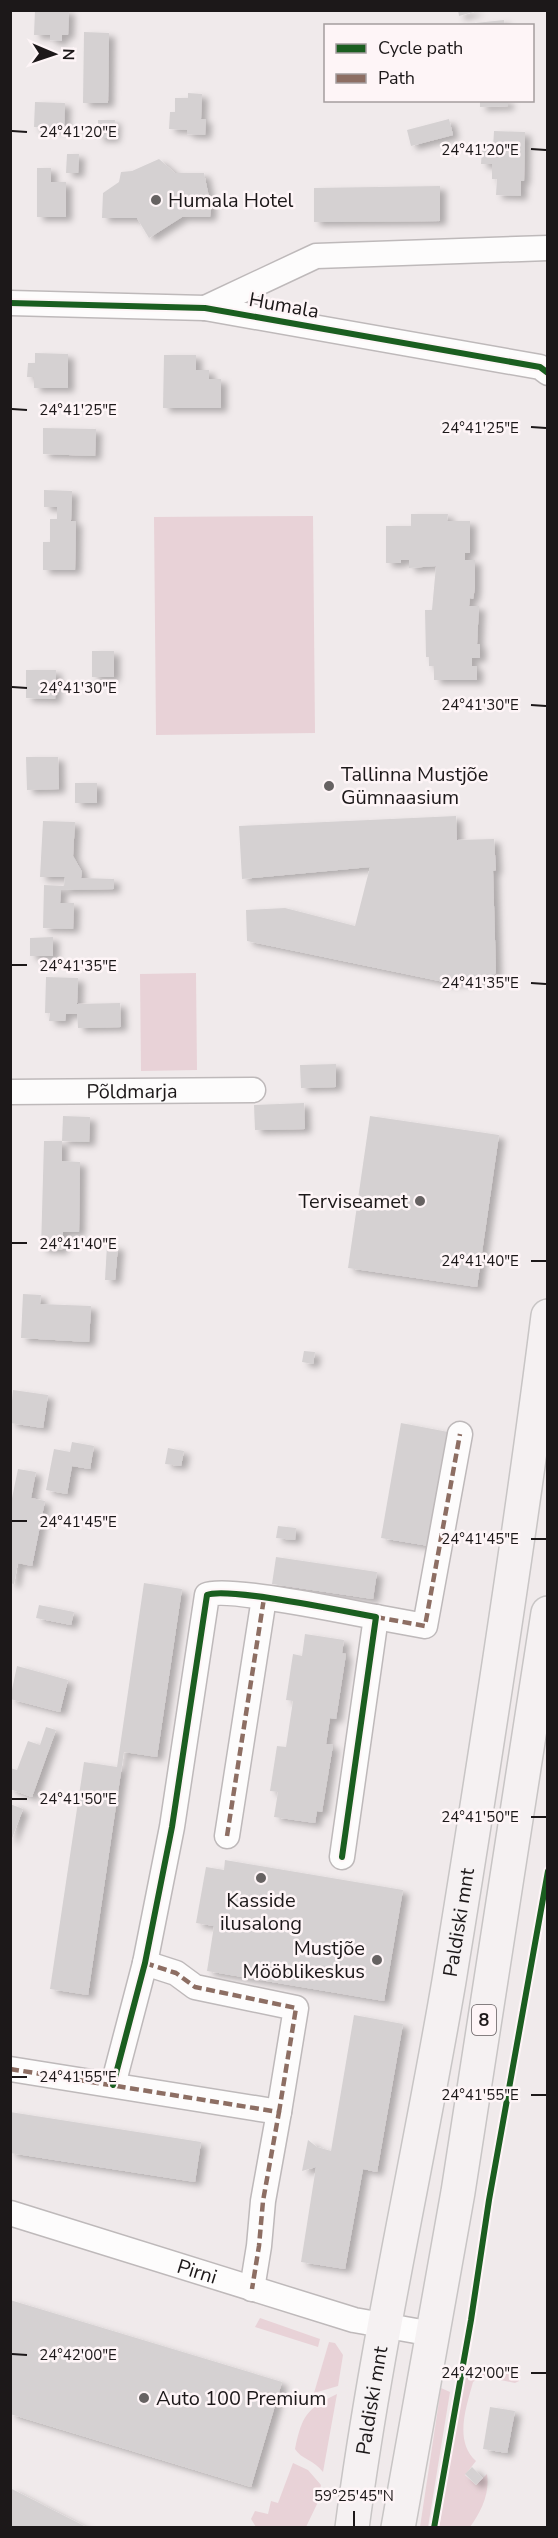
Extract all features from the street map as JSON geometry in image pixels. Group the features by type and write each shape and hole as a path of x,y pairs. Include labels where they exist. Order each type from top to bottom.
{"main road":[{"name":"Paldiski mnt","path":"352,2528 385,2324 448,1982 529,1466 548,1316"},
{"name":"Paldiski mnt","path":"398,2528 458,2192 548,1613"}],"street":[{"path":"205,308 316,256 548,248"},
{"name":"Humala","path":"10,303 205,308 532,366 548,373"},
{"name":"Põldmarja","path":"10,1092 254,1090"},
{"path":"113,2085 145,1963 172,1827 207,1595 221,1593 264,1598 425,1626 460,1434"},
{"path":"227,1836 264,1598"},
{"path":"342,1857 376,1617"},
{"path":"145,1963 176,1973 195,1987 296,2008 262,2201 259,2246 252,2289"},
{"path":"10,2068 279,2112"},
{"name":"Pirni","path":"10,2213 354,2320 433,2334"}],"shaded area":[{"path":"313,516 315,733 156,735 154,517"},
{"path":"196,973 197,1070 141,1071 140,974"},
{"path":"260,2318 320,2339 318,2347 255,2327"},
{"path":"329,2342 335,2343 343,2355 338,2386 314,2393"},
{"path":"466,2367 518,2376 519,2381 515,2383 482,2376 473,2382 465,2413 464,2434 469,2453 476,2461 465,2475 476,2485 487,2474 486,2496 470,2527 439,2528"},
{"path":"441,2388 450,2392 428,2527 420,2527"},
{"path":"337,2394 323,2472 295,2449 300,2429 307,2415 318,2404"},
{"path":"293,2463 308,2470 321,2485 318,2502 306,2527 256,2527 251,2519 255,2511 268,2514 271,2501 278,2503"}],"building":[{"path":"35,10 69,10 68,35 62,35 62,41 50,40 50,35 34,35"},
{"path":"458,10 477,10 477,11 459,16"},
{"path":"504,20 505,24 466,24"},
{"path":"84,32 109,33 108,103 83,103"},
{"path":"188,93 202,94 201,119 206,119 205,135 187,134 187,130 169,129 170,112 175,112 175,98 188,98"},
{"path":"35,102 65,103 64,129 34,127"},
{"path":"480,102 508,102 508,106 480,107"},
{"path":"449,119 453,135 411,146 407,130"},
{"path":"98,120 115,120 114,138 98,138"},
{"path":"494,131 525,132 524,181 521,181 521,196 496,195 497,179 492,179 492,164 481,164 482,149 493,149"},
{"path":"67,154 79,154 78,173 66,173"},
{"name":"Humala Hotel","path":"159,159 175,173 204,173 211,207 210,217 182,217 149,238 137,218 102,218 103,193 119,182 121,172 132,171"},
{"path":"37,168 51,168 51,182 66,182 66,217 37,217"},
{"path":"440,186 440,221 314,222 314,188"},
{"path":"35,353 68,354 68,388 34,388 34,377 27,377 28,363 35,363"},
{"path":"164,355 196,355 196,370 209,370 209,379 221,379 221,408 163,408"},
{"path":"43,428 96,429 95,456 43,454"},
{"path":"44,490 72,491 71,521 76,521 75,570 43,570 43,542 50,542 50,519 57,519 57,507 44,507"},
{"path":"411,514 448,514 447,521 470,521 470,553 465,553 465,560 475,560 475,588 469,606 479,606 477,644 480,644 480,658 472,658 472,666 477,666 477,680 434,680 434,666 429,666 429,657 426,657 425,610 432,610 436,566 409,568 409,560 401,560 401,563 386,563 386,526 411,526"},
{"path":"92,651 114,651 114,677 92,677"},
{"path":"26,670 56,670 55,699 26,698"},
{"path":"26,757 58,757 59,789 27,790"},
{"path":"75,783 97,783 97,803 75,803"},
{"path":"456,816 457,840 494,839 496,973 489,979 449,983 247,941 246,910 285,908 355,926 370,867 242,879 239,826"},
{"path":"43,821 75,822 73,856 82,872 81,878 114,879 114,889 61,890 60,903 74,903 73,929 43,928 44,885 64,886 65,877 40,877"},
{"path":"53,937 53,956 30,956 30,938"},
{"path":"46,977 78,978 77,1004 120,1003 121,1027 78,1028 77,1014 66,1014 65,1021 49,1021 50,1013 45,1013"},
{"path":"336,1064 336,1087 301,1088 300,1065"},
{"path":"304,1103 305,1129 255,1130 254,1105"},
{"path":"63,1116 90,1117 89,1142 62,1141"},
{"path":"370,1116 499,1135 477,1287 348,1268"},
{"path":"44,1141 62,1141 62,1161 80,1162 79,1232 63,1232 62,1250 41,1249"},
{"path":"107,1245 118,1246 115,1280 105,1280"},
{"path":"23,1294 41,1295 40,1304 91,1306 89,1342 21,1338"},
{"path":"304,1351 315,1352 313,1364 302,1362"},
{"path":"13,1390 48,1395 43,1428 10,1423"},
{"path":"401,1423 448,1432 429,1546 381,1538"},
{"path":"72,1442 94,1446 90,1469 72,1466 67,1494 46,1490 54,1449 70,1452"},
{"path":"168,1448 184,1451 181,1466 165,1464"},
{"path":"18,1469 36,1472 31,1498 45,1501 32,1566 18,1563 14,1584 10,1583 10,1508"},
{"path":"278,1526 296,1528 295,1540 276,1538"},
{"path":"276,1557 377,1572 373,1599 272,1584"},
{"path":"144,1583 182,1589 157,1757 124,1752 88,1995 50,1989 84,1762 117,1767"},
{"path":"39,1605 74,1612 71,1625 36,1618"},
{"path":"305,1634 344,1640 342,1653 346,1654 336,1719 330,1718 326,1744 333,1745 322,1812 317,1811 315,1823 274,1817 278,1792 270,1791 277,1746 286,1747 293,1701 286,1700 293,1654 302,1656"},
{"path":"17,1666 68,1680 60,1712 10,1699"},
{"path":"46,1727 56,1730 32,1797 10,1789 10,1768 17,1770 28,1741 40,1745"},
{"path":"10,1804 23,1809 11,1841 10,1841"},
{"path":"225,1860 403,1890 384,2001 207,1971 214,1926 196,1923 206,1867 224,1870"},
{"path":"354,2015 403,2024 377,2172 363,2169 345,2269 301,2262 316,2167 302,2171 308,2140 317,2147 331,2151"},
{"path":"10,2112 201,2142 195,2182 10,2153"},
{"name":"Auto 100 Premium","path":"10,2300 282,2382 251,2487 10,2414"},
{"path":"490,2407 515,2411 507,2453 483,2449"},
{"path":"472,2467 483,2478 476,2485 465,2474"},
{"path":"10,2488 88,2528 10,2528"}],"marked path":[{"path":"376,1617 425,1626 460,1434"},
{"path":"227,1836 264,1598"},
{"path":"145,1963 176,1973 195,1987 296,2008 279,2112"},
{"path":"10,2069 279,2112 263,2201 252,2289"}],"cycle path":[{"path":"10,303 205,308 540,367 548,373"},
{"path":"113,2085 145,1963 172,1827 207,1595 218,1593 261,1597 376,1617 342,1857"},
{"path":"434,2528 471,2320 489,2200 548,1871"}],"place":[{"name":"Humala Hotel","path":"156,200"},
{"name":"Tallinna Mustjõe Gümnaasium","path":"329,786"},
{"name":"Terviseamet","path":"420,1201"},
{"name":"Kasside ilusalong","path":"261,1878"},
{"name":"Mustjõe Mööblikeskus","path":"377,1960"},
{"name":"Auto 100 Premium","path":"144,2398"}]}
